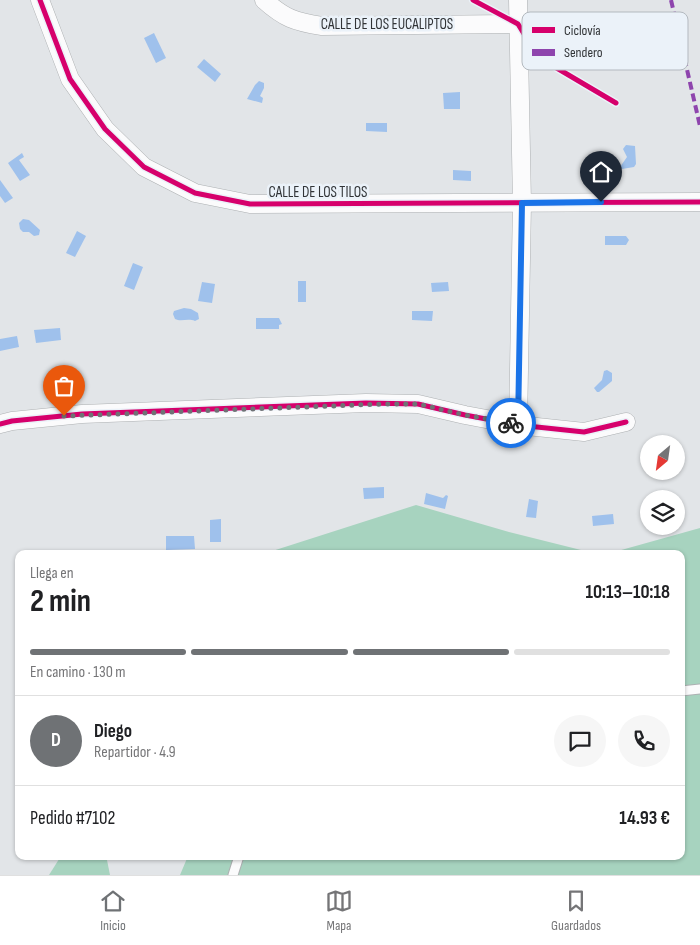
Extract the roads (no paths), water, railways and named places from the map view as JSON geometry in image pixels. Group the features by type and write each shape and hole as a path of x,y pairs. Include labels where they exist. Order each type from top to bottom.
{"street":[{"name":"CALLE DE LOS TILOS","path":"40,0 70,79 105,129 144,167 195,193 250,204 700,202"},
{"name":"CALLE DE LOS EUCALIPTOS","path":"264,0 277,12 298,22 322,26 518,24"},
{"path":"518,0 522,203 518,424"},
{"path":"0,424 82,414 366,403 418,404 465,415 518,424 584,432 626,422"}],"lane":[{"path":"685,690 700,689"},
{"path":"233,875 238,860"}],"water":[{"path":"154,33 166,58 156,63 144,38"},
{"path":"204,59 221,74 215,82 197,67"},
{"path":"259,81 264,83 260,96 263,98 262,103 247,99"},
{"path":"460,92 460,109 444,109 443,93"},
{"path":"366,123 387,123 387,132 366,131"},
{"path":"626,145 635,146 636,164 634,167 622,169 620,167 627,157 623,149"},
{"path":"22,153 24,157 19,160 30,175 20,181 8,163"},
{"path":"453,170 471,171 471,181 453,180"},
{"path":"0,180 13,198 5,203 0,196"},
{"path":"23,219 29,220 40,230 39,235 34,236 20,229 19,223"},
{"path":"77,231 86,236 75,257 66,253"},
{"path":"605,236 626,236 629,240 626,245 605,245"},
{"path":"133,263 143,267 134,290 124,286"},
{"path":"298,281 306,281 306,302 298,302"},
{"path":"202,282 215,284 212,303 198,301"},
{"path":"448,282 449,291 432,292 431,283"},
{"path":"184,308 198,313 199,319 195,321 175,319 174,311"},
{"path":"412,311 433,311 432,321 412,320"},
{"path":"256,318 279,318 282,324 279,325 279,329 256,329"},
{"path":"60,328 61,340 36,343 34,330"},
{"path":"17,336 19,347 0,351 0,339"},
{"path":"607,370 612,373 612,381 597,392 594,388 602,380 604,371"},
{"path":"384,487 384,498 364,499 363,488"},
{"path":"426,493 443,498 446,495 448,496 445,509 424,504"},
{"path":"529,499 538,501 536,518 526,517"},
{"path":"613,514 614,524 593,526 592,516"},
{"path":"221,519 221,542 210,542 210,520"},
{"path":"166,536 194,536 195,549 166,550"}]}
